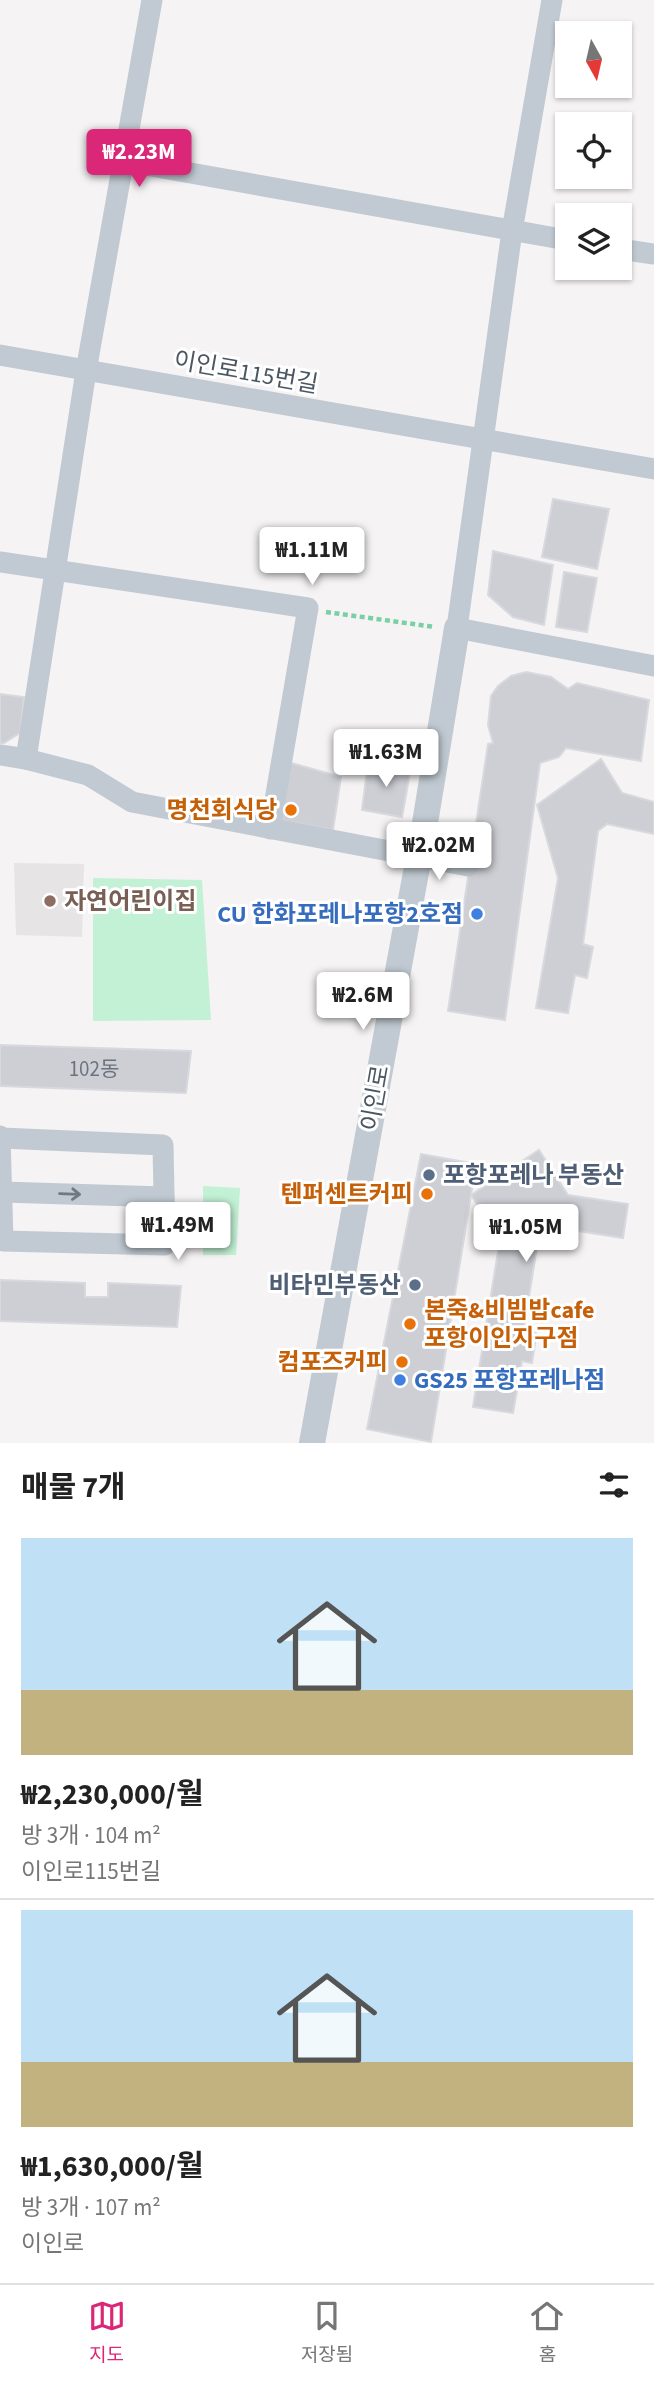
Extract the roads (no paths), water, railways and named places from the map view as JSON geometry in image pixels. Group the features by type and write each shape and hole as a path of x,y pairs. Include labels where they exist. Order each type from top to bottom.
{"street":[{"path":"26,759 86,371 152,0"},
{"path":"552,0 512,231 483,439 450,628 654,666"},
{"path":"123,161 555,238"},
{"path":"632,250 654,254"},
{"name":"이인로115번길","path":"0,355 654,469"},
{"path":"0,562 308,608 270,829"},
{"name":"이인로","path":"312,1443 419,857 450,628"},
{"path":"0,755 88,775 132,802 468,866"},
{"path":"1,1137 163,1145 165,1245 3,1241 1,1137"},
{"path":"2,1192 164,1198"}],"place":[{"name":"명천회식당","path":"291,810"},
{"name":"자연어린이집","path":"50,901"},
{"name":"CU 한화포레나포항2호점","path":"477,914"},
{"name":"포항포레나 부동산","path":"429,1175"},
{"name":"텐퍼센트커피","path":"427,1194"},
{"name":"비타민부동산","path":"415,1285"},
{"name":"본죽&비빔밥cafe 포항이인지구점","path":"410,1324"},
{"name":"컴포즈커피","path":"402,1362"},
{"name":"GS25 포항포레나점","path":"400,1380"}]}
